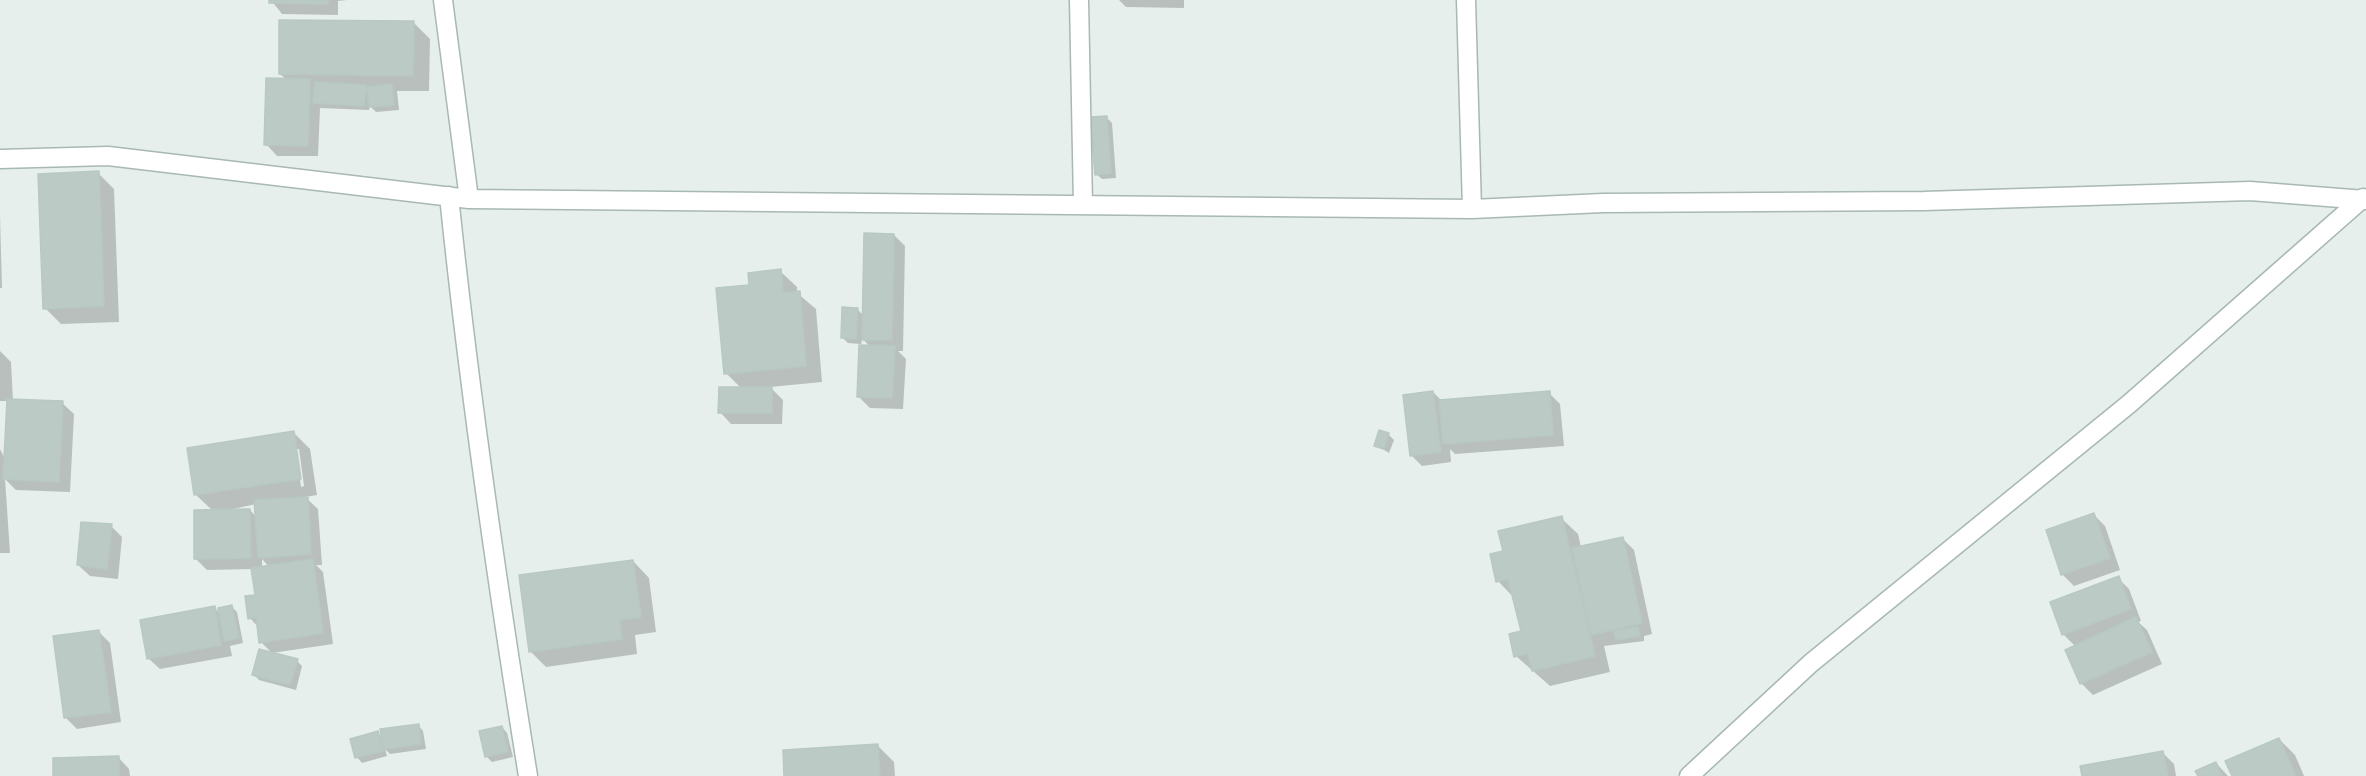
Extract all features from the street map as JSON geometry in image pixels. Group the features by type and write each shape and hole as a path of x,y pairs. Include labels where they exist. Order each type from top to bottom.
{"street":[{"path":"443,0 468,198"},
{"path":"1078,0 1083,205"},
{"path":"1466,0 1472,209"},
{"path":"0,159 108,156 468,198 1472,209 1603,203 1924,201 2250,191 2364,199"},
{"path":"449,196 464,343 487,519 528,776"},
{"path":"1689,776 1811,663 2130,404 2364,199"}],"building":[{"path":"269,0 328,0 328,4 269,3"},
{"path":"279,20 414,21 413,76 279,74"},
{"path":"266,78 310,79 308,146 264,145"},
{"path":"315,82 366,85 364,106 313,103"},
{"path":"392,84 394,105 369,107 367,87"},
{"path":"1107,116 1111,173 1095,175 1090,117"},
{"path":"99,171 104,306 43,309 38,174"},
{"path":"864,233 894,234 892,340 862,340"},
{"path":"781,269 783,293 800,291 806,366 724,374 716,288 749,285 748,273"},
{"path":"842,307 858,308 856,339 841,338"},
{"path":"859,345 895,346 892,398 857,397"},
{"path":"719,387 772,387 772,413 718,413"},
{"path":"1433,391 1441,452 1410,456 1403,395"},
{"path":"1550,391 1553,435 1443,444 1439,400"},
{"path":"7,399 63,401 59,482 3,479"},
{"path":"1379,430 1389,433 1384,449 1374,446"},
{"path":"294,431 301,479 194,495 187,448"},
{"path":"308,497 311,554 258,558 254,500"},
{"path":"250,509 251,558 194,559 194,510"},
{"path":"2094,513 2110,558 2061,575 2046,530"},
{"path":"1562,516 1595,656 1532,671 1528,653 1514,657 1509,634 1521,631 1508,579 1496,582 1490,554 1503,551 1498,531"},
{"path":"81,522 112,524 107,569 77,565"},
{"path":"1623,537 1642,623 1591,635 1572,548"},
{"path":"313,559 323,633 259,643 256,617 248,619 245,596 255,595 251,568"},
{"path":"633,560 641,617 619,620 622,639 529,652 519,575"},
{"path":"2119,576 2131,609 2062,635 2050,602"},
{"path":"232,605 239,638 224,641 218,608"},
{"path":"215,606 221,645 147,659 140,620"},
{"path":"2136,617 2152,652 2080,684 2065,650"},
{"path":"1638,627 1640,636 1616,640 1614,631"},
{"path":"99,630 111,712 64,718 53,636"},
{"path":"259,649 298,659 290,685 252,675"},
{"path":"419,724 421,744 383,749 380,729"},
{"path":"502,726 508,752 485,757 479,731"},
{"path":"378,731 383,751 355,758 350,739"},
{"path":"2279,738 2296,776 2232,776 2225,761"},
{"path":"878,744 880,776 784,776 783,750"},
{"path":"2163,751 2168,776 2082,776 2080,766"},
{"path":"119,756 119,776 53,776 53,758"},
{"path":"2216,762 2222,776 2198,776 2195,771"}]}
